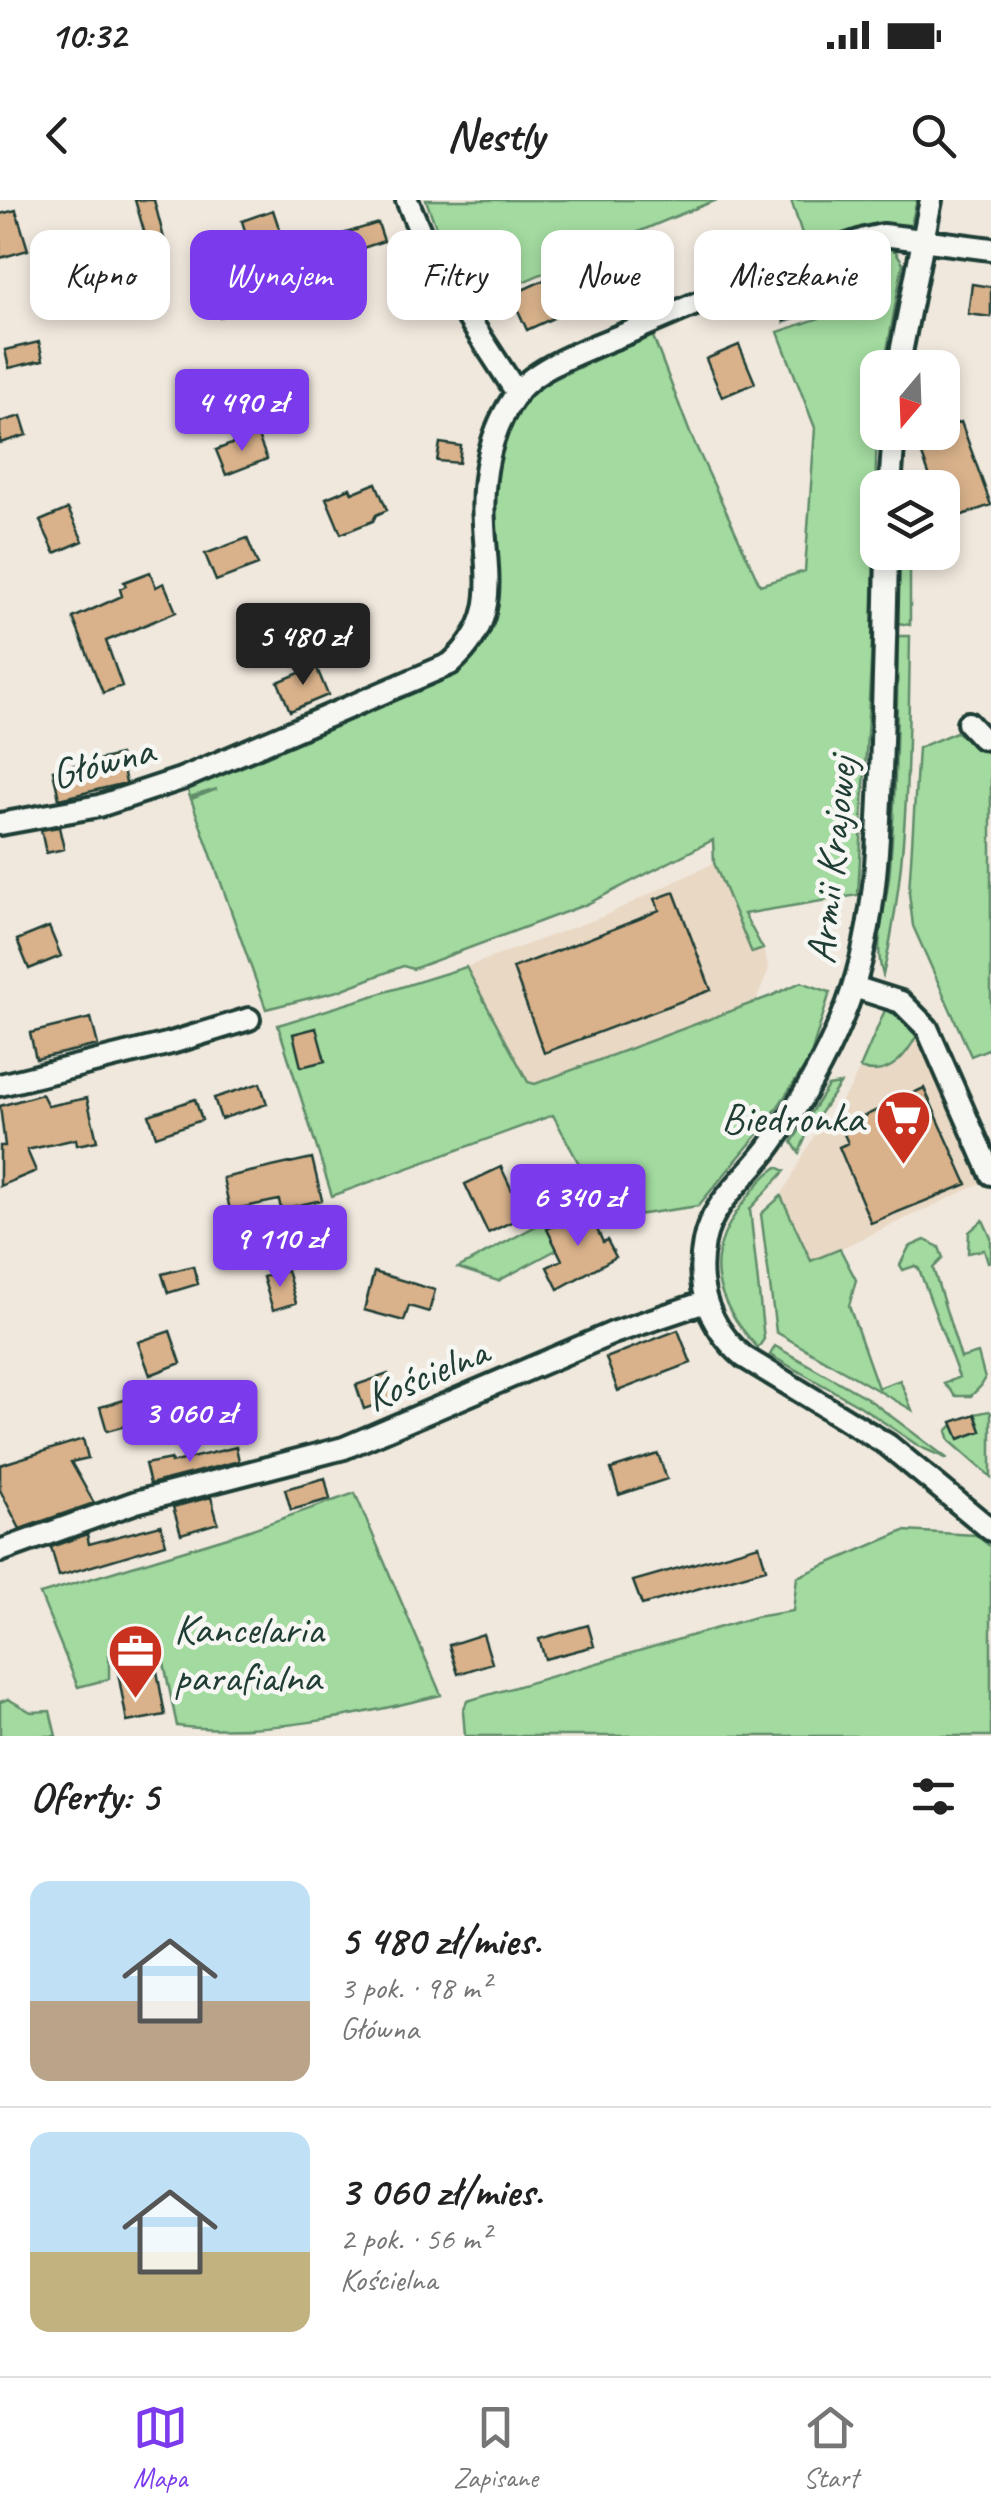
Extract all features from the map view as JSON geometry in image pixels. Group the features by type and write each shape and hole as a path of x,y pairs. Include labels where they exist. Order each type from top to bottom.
{"street":[{"path":"407,200 434,264 517,393 532,378 588,350 754,277 864,239 883,235 991,249"},
{"path":"901,350 931,200"},
{"name":"Główna","path":"0,824 98,806 182,779 450,664 474,640 490,590 484,526 486,468 490,446 517,393"},
{"name":"Armii Krajowej","path":"704,1302 701,1260 714,1214 771,1146 798,1103 822,1064 854,987 876,866 887,570"},
{"path":"968,723 982,738 991,739"},
{"path":"854,987 901,1002 927,1028 991,1174"},
{"path":"0,1084 249,1020"},
{"path":"704,1302 726,1340 744,1357 888,1445 991,1530"},
{"name":"Kościelna","path":"0,1550 136,1502 344,1448 613,1334 704,1302"}],"shaded area":[{"path":"714,863 752,952 763,949 769,969 756,1001 535,1084 528,1082 466,967 604,916"},
{"path":"917,1035 980,1184 811,1262 781,1196 814,1136 850,1089 860,1068 869,1071 909,1049"}],"green space":[{"path":"426,200 717,200 642,230 541,230 541,273 521,282 521,230 437,230"},
{"path":"791,200 917,200 911,225 801,230"},
{"path":"891,249 903,263 887,350 860,350 860,450 876,450 876,470 860,470 860,570 874,570 858,895 744,914 763,949 752,953 714,863 713,840 587,904 413,969 403,966 338,991 266,1009 191,799 217,789 190,797 186,785 379,704 488,624 498,587 491,508 494,467 504,434 516,419 528,391 652,334 690,433 760,585 805,571 815,428 778,332 814,320 891,320"},
{"path":"898,570 910,570 910,625 891,622"},
{"path":"898,636 910,636 907,763 898,891 883,975 879,949 892,839"},
{"path":"956,732 991,755 991,1048 971,1056 913,926 909,893 918,748"},
{"path":"466,967 528,1082 535,1084 801,982 830,992 809,1061 764,1127 698,1206 616,1218 498,1281 458,1268 595,1194 553,1115 332,1196 278,1025"},
{"path":"885,1010 900,1016 917,1035 894,1064 879,1071 860,1068"},
{"path":"840,1084 809,1129 799,1153 792,1142 828,1086"},
{"path":"777,1167 785,1171 750,1209 764,1339 758,1348 722,1295 718,1259 730,1222 759,1183"},
{"path":"781,1196 811,1261 840,1249 856,1280 849,1306 878,1388 900,1380 912,1410 776,1332 761,1214"},
{"path":"983,1220 991,1238 988,1262 984,1250 968,1253 969,1232"},
{"path":"925,1240 939,1247 943,1258 933,1268 961,1358 978,1353 985,1379 971,1396 956,1396 944,1384 959,1377 919,1269 915,1266 903,1270 900,1265 909,1247"},
{"path":"775,1346 867,1398 948,1459 920,1447 860,1406 770,1355"},
{"path":"989,1411 991,1477 950,1441 947,1431 953,1425 959,1439 981,1431 975,1414"},
{"path":"355,1493 441,1695 343,1717 276,1726 177,1726 160,1644 109,1655 109,1679 78,1687 40,1594 241,1533"},
{"path":"904,1531 976,1535 991,1547 991,1736 465,1736 463,1711 467,1701 755,1617 793,1611 797,1577"},
{"path":"8,1699 31,1712 50,1711 56,1736 0,1736 0,1702"}],"building":[{"path":"135,200 154,200 162,230 144,230"},
{"path":"16,210 28,250 0,258 0,214"},
{"path":"273,210 280,230 245,230 242,221"},
{"path":"378,223 384,241 367,247 367,230 355,230"},
{"path":"541,281 541,320 549,320 527,330 521,317 521,290"},
{"path":"972,284 991,287 991,317 968,314"},
{"path":"39,342 43,360 9,368 5,350"},
{"path":"739,345 755,383 722,397 706,359"},
{"path":"21,416 27,435 0,443 0,422"},
{"path":"960,422 991,505 960,516 960,470 928,470 920,450 960,450"},
{"path":"257,434 267,459 226,475 216,450"},
{"path":"440,443 461,446 459,463 437,461"},
{"path":"376,483 387,510 373,521 341,534 326,498"},
{"path":"68,509 83,541 55,553 40,521"},
{"path":"247,538 258,565 216,581 205,554"},
{"path":"150,572 156,587 164,583 176,612 106,641 122,686 103,693 73,618 122,596 124,582"},
{"path":"316,666 328,695 290,711 278,682"},
{"path":"120,755 126,783 59,799 53,770"},
{"path":"59,827 64,849 46,853 41,830"},
{"path":"674,892 711,990 544,1053 513,968 659,910 655,899"},
{"path":"49,927 61,956 29,969 17,940"},
{"path":"91,1018 98,1045 36,1059 30,1033"},
{"path":"316,1028 325,1061 301,1067 293,1034"},
{"path":"260,1083 267,1104 221,1119 214,1098"},
{"name":"Biedronka","path":"924,1088 967,1184 871,1223 839,1147 848,1143 841,1127"},
{"path":"42,1094 48,1106 87,1098 97,1141 77,1145 76,1139 27,1150 36,1171 0,1186 0,1146 5,1146 0,1106"},
{"path":"195,1099 202,1120 156,1136 149,1115"},
{"path":"312,1158 322,1200 281,1209 279,1200 230,1210 223,1178"},
{"path":"501,1167 524,1216 488,1233 465,1184"},
{"path":"588,1210 603,1242 607,1240 616,1257 558,1289 547,1267 562,1260 547,1229"},
{"path":"193,1266 198,1284 168,1293 162,1274"},
{"path":"287,1270 296,1303 273,1310 263,1277"},
{"path":"374,1272 435,1290 429,1312 409,1306 404,1321 364,1310"},
{"path":"678,1330 691,1363 618,1391 606,1358"},
{"path":"170,1331 181,1363 150,1375 138,1342"},
{"path":"388,1374 396,1398 364,1409 356,1385"},
{"path":"148,1393 154,1418 107,1431 100,1407"},
{"path":"975,1414 981,1431 959,1439 952,1422"},
{"path":"83,1439 88,1458 71,1462 94,1503 20,1529 0,1490 0,1465"},
{"path":"236,1447 239,1461 150,1484 145,1464 171,1459 171,1463"},
{"path":"658,1454 667,1479 619,1495 611,1469"},
{"path":"325,1478 330,1499 291,1510 285,1489"},
{"path":"211,1497 218,1523 181,1534 173,1507"},
{"path":"161,1525 166,1544 59,1576 51,1547 87,1534 89,1544"},
{"path":"759,1545 766,1569 642,1605 633,1581"},
{"path":"588,1625 594,1646 545,1659 539,1639"},
{"path":"483,1634 492,1663 458,1674 449,1645"},
{"path":"153,1649 165,1715 127,1722 115,1656"}],"place":[{"name":"Biedronka","path":"903,1166"},
{"name":"Kancelaria parafialna","path":"135,1701"}]}
